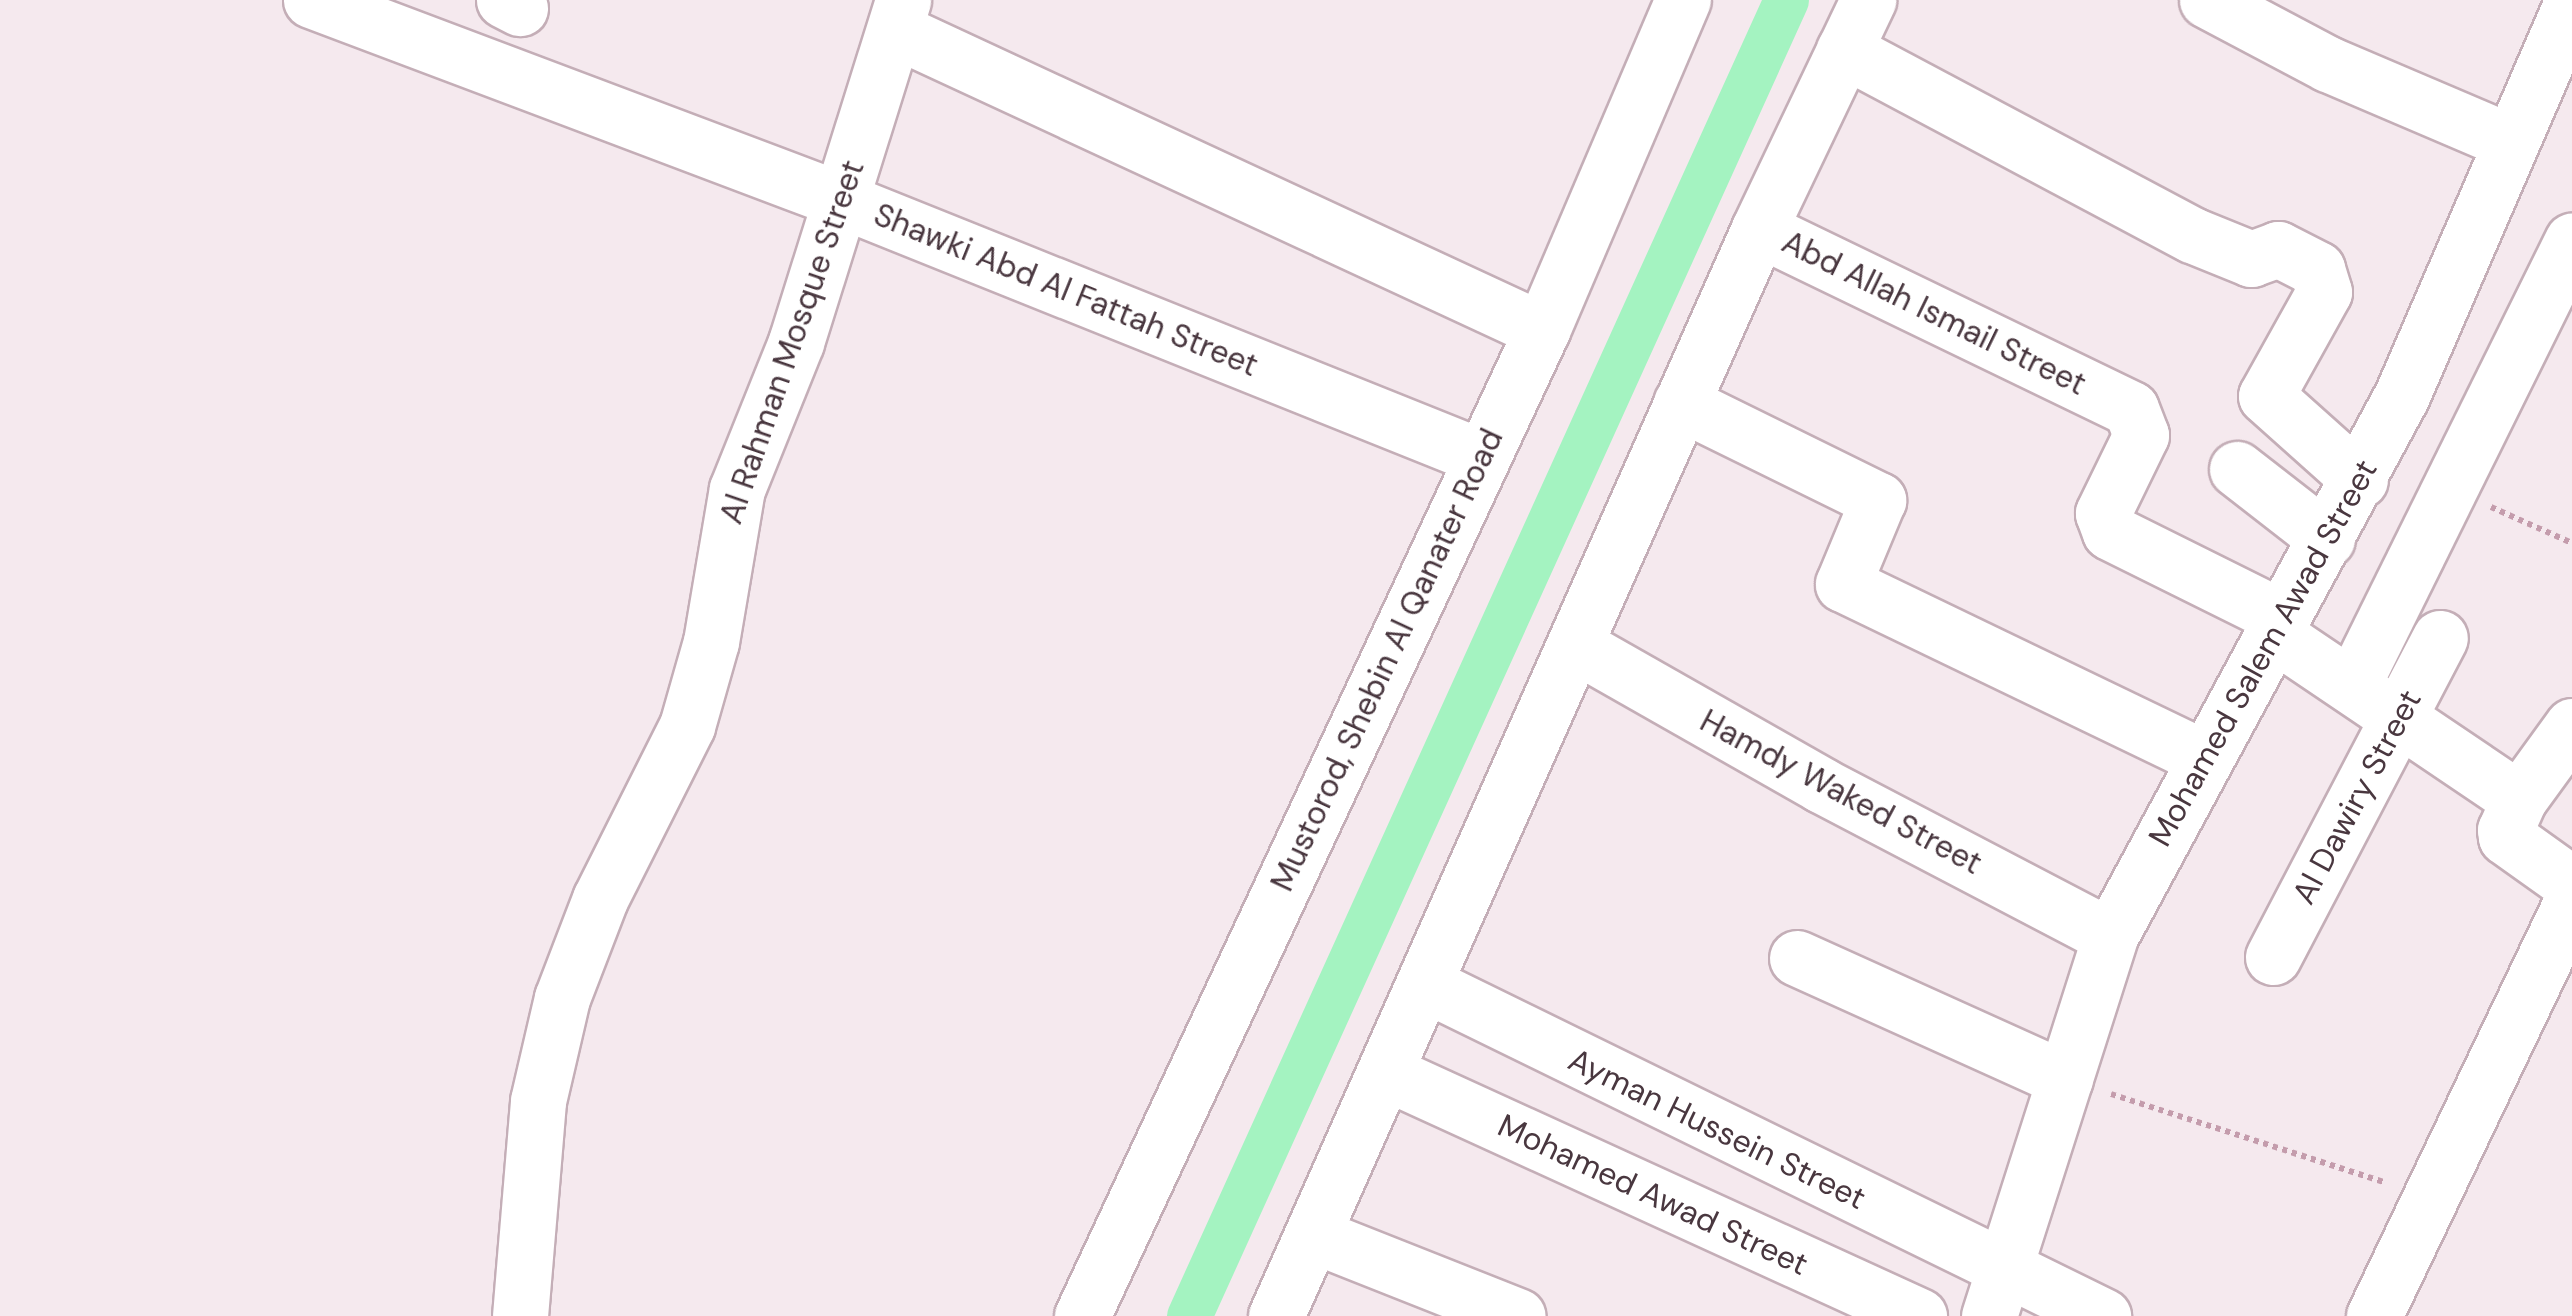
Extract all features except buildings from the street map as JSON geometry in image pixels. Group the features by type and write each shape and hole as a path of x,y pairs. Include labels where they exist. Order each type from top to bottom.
{"street":[{"name":"Shawki Abd Al Fattah Street","path":"311,0 841,200 1482,457"},
{"name":"Mustorod, Shebin Al Qanater Road","path":"1082,1316 1542,330 1683,0"},
{"path":"1276,1316 1388,1074 1759,228 1868,0"},
{"path":"2206,0 2328,64 2511,142"},
{"name":"Mohamed Salem Awad Street","path":"1998,1294 2110,936 2202,757 2360,480 2572,3"},
{"name":"Al Rahman Mosque Street","path":"520,1316 538,1101 562,998 600,899 687,726 711,642 737,489 796,342 899,15"},
{"path":"899,15 1542,330"},
{"path":"1844,50 2192,235 2251,259 2278,249 2323,275 2324,292 2266,396 2360,480"},
{"name":"Abd Allah Ismail Street","path":"1759,228 2109,397 2140,421 2136,449 2103,514 2110,532 2278,626"},
{"path":"2352,686 2572,240"},
{"path":"1681,403 1877,499 1842,582 2202,757"},
{"path":"2237,469 2327,539"},
{"path":"2278,626 2352,686 2519,798"},
{"name":"Al Dawiry Street","path":"2274,957 2440,638"},
{"name":"Hamdy Waked Street","path":"1574,645 1821,785 2110,936"},
{"path":"2572,726 2519,798 2506,837 2572,884"},
{"path":"2374,1316 2572,900"},
{"path":"1797,958 2065,1079"},
{"name":"Ayman Hussein Street","path":"1427,985 1998,1294 2104,1316"},
{"name":"Mohamed Awad Street","path":"1388,1074 1919,1316"},
{"path":"1313,1235 1518,1316"}],"path":[{"path":"2449,489 2572,543"},
{"path":"2065,1079 2433,1198"}],"waterway":[{"path":"1189,1316 1786,0"}]}
